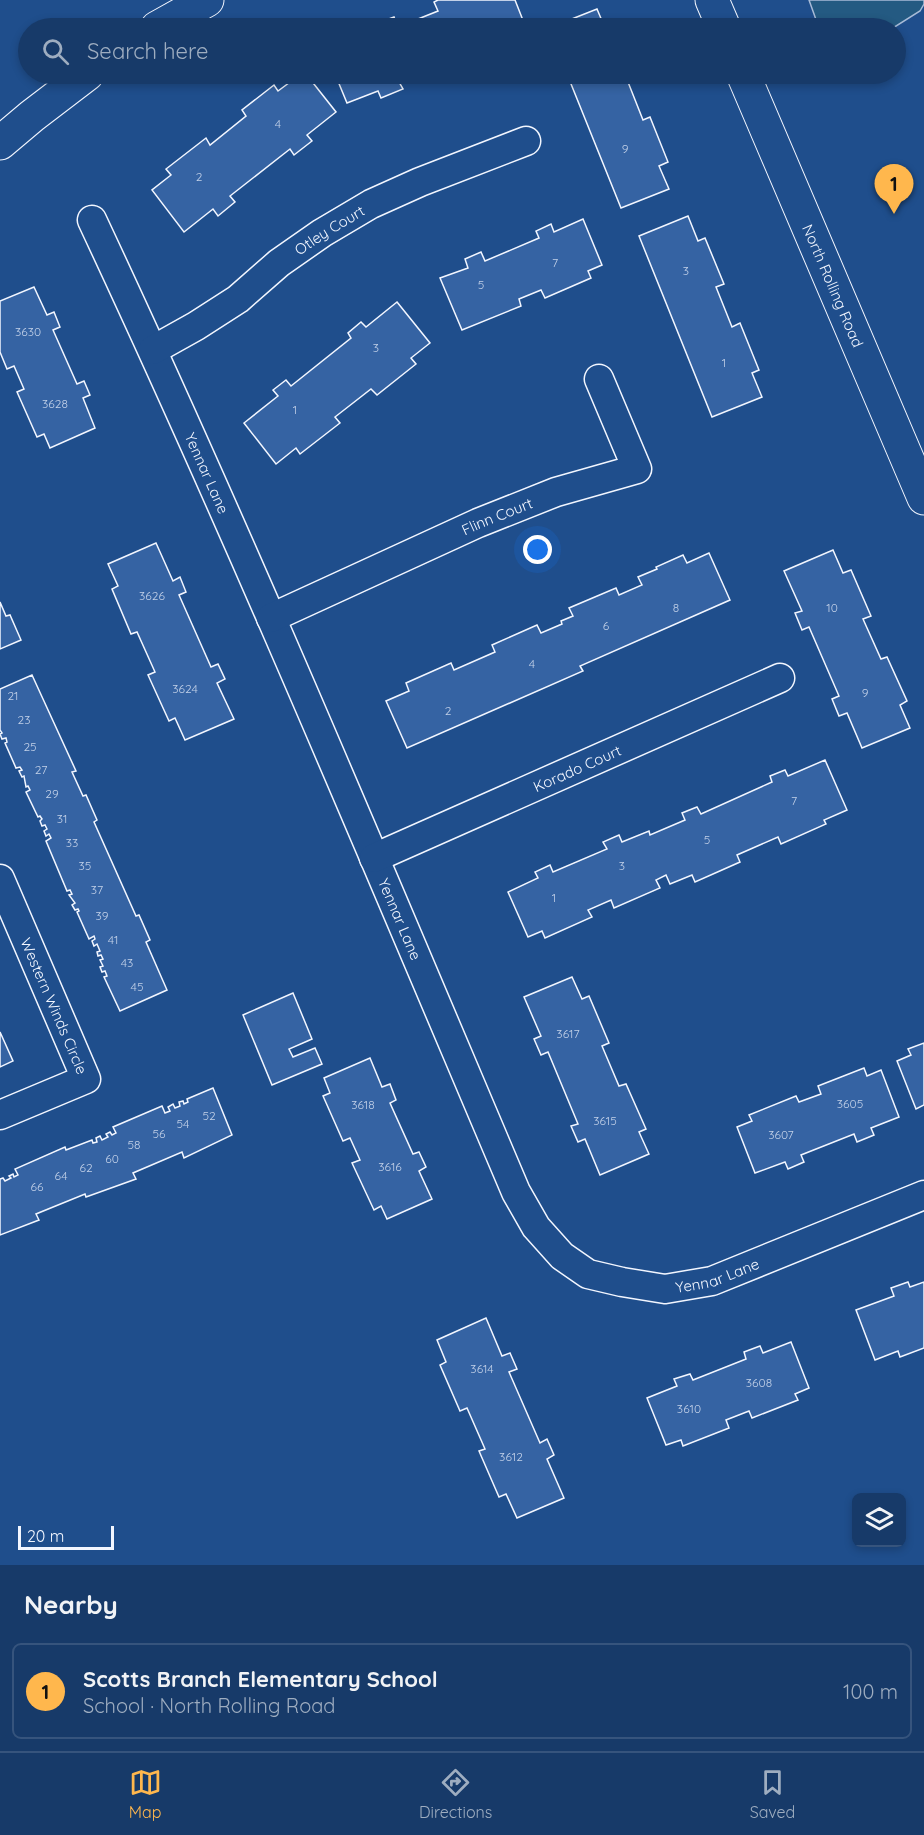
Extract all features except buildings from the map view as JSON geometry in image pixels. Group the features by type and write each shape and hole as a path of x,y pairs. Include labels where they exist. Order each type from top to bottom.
{"street":[{"path":"175,18 207,0"},
{"path":"711,0 719,18"},
{"path":"0,143 74,84"},
{"name":"North Rolling Road","path":"747,84 924,498"},
{"name":"Otley Court","path":"153,350 238,299 288,257 322,233 371,204 420,182 526,141"},
{"name":"Yennar Lane","path":"92,220 153,350 271,618 516,1192 536,1227 562,1256 588,1274 665,1289 712,1281 924,1195"},
{"name":"Flinn Court","path":"271,618 477,523 556,492 637,469 599,379"},
{"name":"Korado Court","path":"374,858 780,678"},
{"name":"Western Winds Circle","path":"0,879 86,1079 0,1115"}],"shaded area":[{"path":"809,0 924,0 920,11 906,20 906,18 815,18"}],"place":[{"name":"Scotts Branch Elementary School","path":"894,214"}]}
